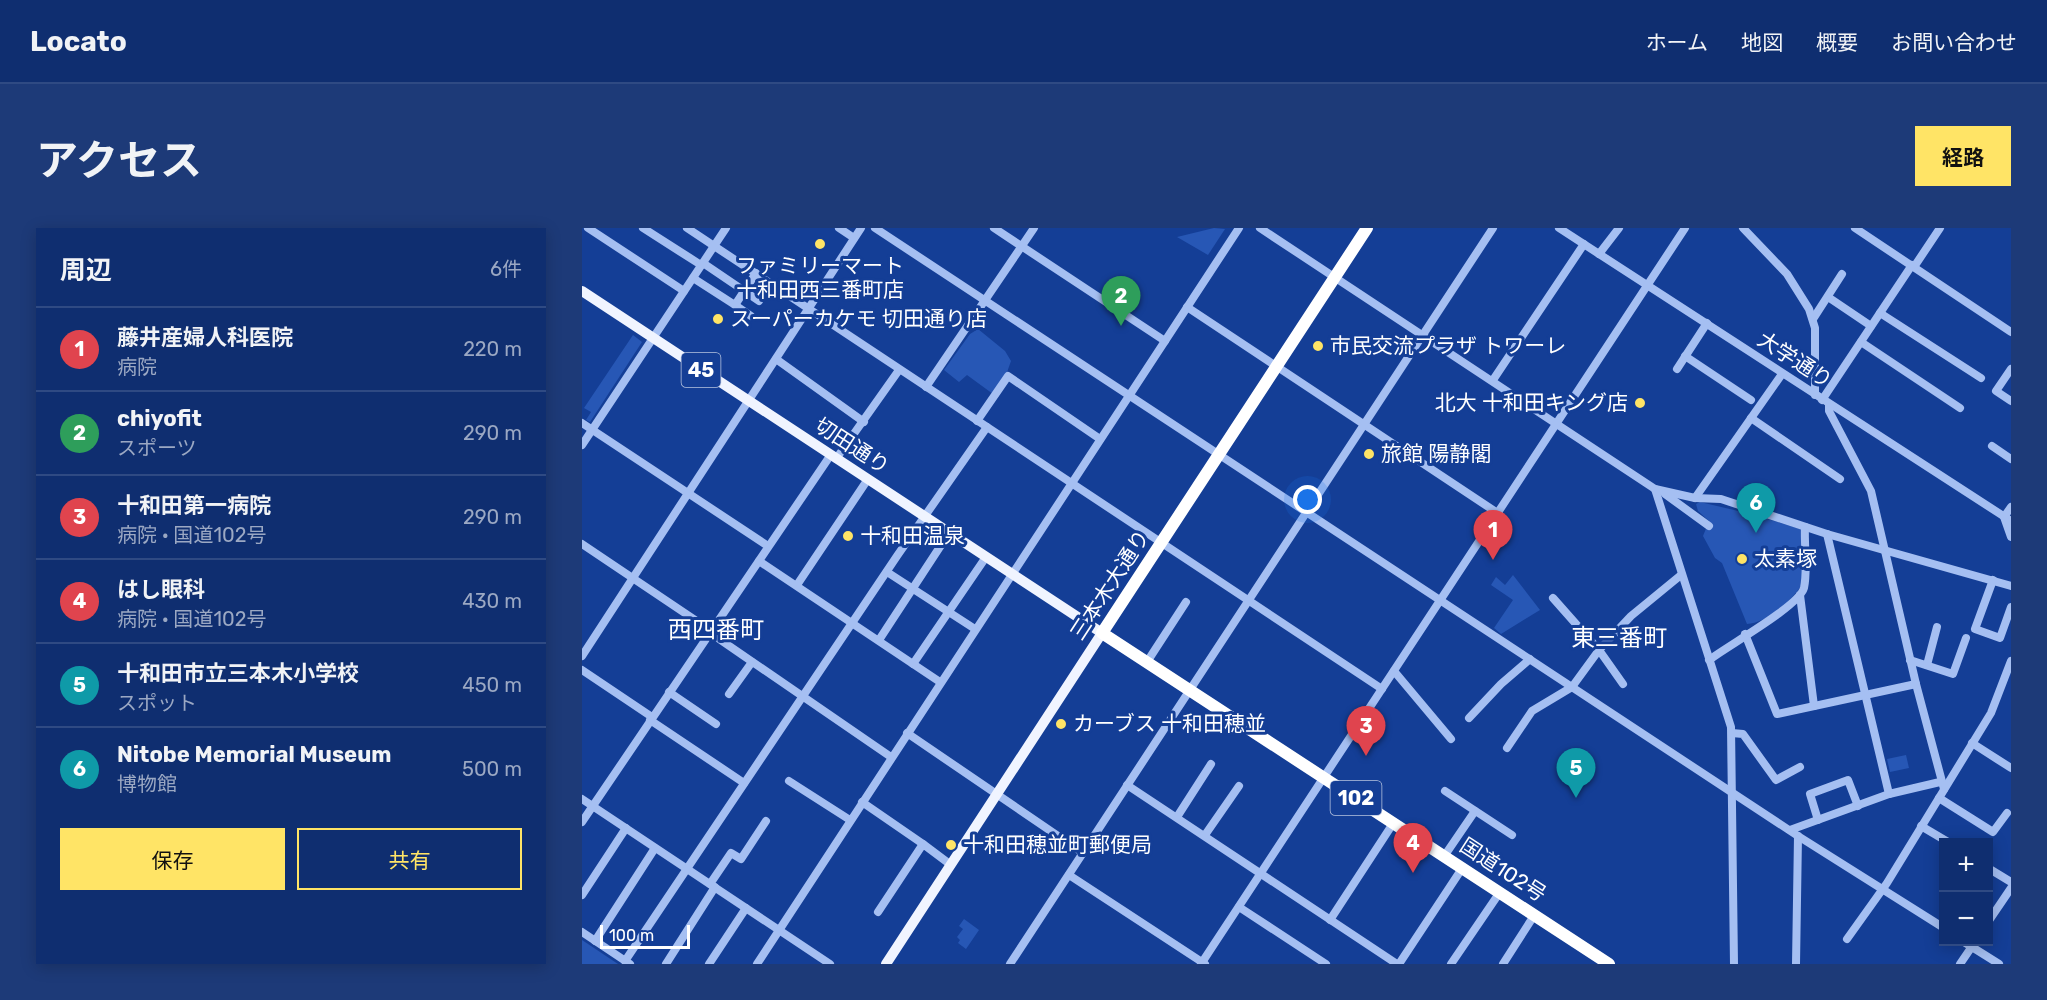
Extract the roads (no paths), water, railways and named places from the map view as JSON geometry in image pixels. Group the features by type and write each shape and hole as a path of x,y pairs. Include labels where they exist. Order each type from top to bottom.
{"highway":[{"name":"三本木大通り","path":"1102,633 1367,228"},
{"name":"国道102号","path":"1102,633 1609,964"}],"main road":[{"name":"切田通り","path":"583,294 1102,633"},
{"name":"三本木大通り","path":"886,964 1102,633"}],"street":[{"path":"582,232 587,228 684,291"},
{"path":"643,228 759,301"},
{"path":"687,228 1071,485 1382,689"},
{"path":"582,445 726,228"},
{"path":"839,228 854,238"},
{"path":"582,656 861,228"},
{"path":"875,228 1794,833 1939,925"},
{"path":"994,228 1165,341"},
{"path":"926,387 1034,228"},
{"path":"757,964 1239,228"},
{"path":"1260,228 1493,380 1709,526"},
{"path":"1011,964 1493,228"},
{"name":"大学通り","path":"1559,228 2008,519"},
{"path":"1599,254 1619,228"},
{"path":"1069,875 1203,964 1685,228"},
{"path":"1743,228 1787,274 1798,289 1813,319 1822,399 1871,491 1942,785"},
{"path":"1855,228 2011,332"},
{"path":"1822,399 1870,326 1940,228"},
{"path":"1493,380 1584,244"},
{"path":"735,305 756,273"},
{"path":"1813,319 1842,274"},
{"path":"693,278 751,316"},
{"path":"1828,297 1870,326"},
{"path":"1187,306 1499,514"},
{"path":"1880,313 1981,378"},
{"path":"1677,369 1707,323"},
{"path":"1861,342 1960,408"},
{"path":"1684,356 1751,400"},
{"path":"776,359 864,422"},
{"path":"582,822 768,546 833,457 864,422 899,369"},
{"path":"2011,369 1996,391 2011,401"},
{"path":"1695,498 1782,374"},
{"path":"977,421 1008,376 1100,439"},
{"path":"1751,418 1840,478"},
{"path":"582,423 768,546"},
{"path":"582,932 628,963 686,868 987,427"},
{"path":"1992,446 2011,459"},
{"path":"797,585 868,479"},
{"path":"1657,490 1695,498 1721,499 1827,534 2011,586"},
{"path":"1657,490 1681,575 1732,733 1734,964"},
{"path":"2011,507 2008,519 2011,537"},
{"path":"1709,660 1786,609 1800,595 1804,587 1805,527"},
{"path":"879,640 949,533"},
{"path":"1827,534 1889,794"},
{"path":"582,544 891,757"},
{"path":"913,664 986,557"},
{"path":"759,561 940,682"},
{"path":"886,572 975,629"},
{"path":"1508,748 1532,711 1572,687 1599,650 1645,602 1681,575"},
{"path":"1993,580 1975,629 2000,638 2011,607"},
{"path":"1800,595 1814,706"},
{"path":"1553,598 1599,650 1623,684"},
{"path":"1147,662 1186,602"},
{"path":"1927,665 1937,627"},
{"path":"1745,634 1777,714 1916,684"},
{"path":"1910,660 1953,674 1966,638"},
{"path":"1469,718 1530,659"},
{"path":"729,694 752,662"},
{"path":"1847,939 1939,798 1942,785 1991,713 2008,681 2011,662"},
{"path":"582,670 744,783"},
{"path":"1394,671 1451,739"},
{"path":"669,692 716,724"},
{"path":"907,733 998,792 1083,853"},
{"path":"1732,733 1743,734 1776,780 1800,767"},
{"path":"1972,742 2011,768"},
{"path":"1177,817 1211,764"},
{"path":"1818,820 1810,794 1848,780 1858,806"},
{"path":"789,781 850,820"},
{"path":"1127,784 1398,964 1463,867"},
{"path":"1794,833 1818,820 1889,794 1942,785"},
{"path":"1205,835 1239,786"},
{"path":"1445,791 1512,835"},
{"path":"1939,798 1993,832 2007,813"},
{"path":"582,799 830,964"},
{"path":"862,802 951,864"},
{"path":"1445,855 1475,811"},
{"path":"666,964 731,853 741,859 766,821"},
{"path":"1330,920 1394,822"},
{"path":"1921,826 1940,838"},
{"path":"582,895 626,828"},
{"path":"1794,833 1796,964"},
{"path":"878,912 923,844"},
{"path":"595,941 655,848"},
{"path":"1993,871 2011,882"},
{"path":"1993,916 2011,888"},
{"path":"1452,964 1500,892"},
{"path":"1239,907 1326,964"},
{"path":"709,964 746,908"},
{"path":"1503,964 1535,914"},
{"path":"1960,964 1969,946"},
{"path":"1974,946 1999,964"}],"place":[{"name":"ファミリーマート 十和田西三番町店","path":"820,244"},
{"name":"スーパーカケモ 切田通り店","path":"718,319"},
{"name":"chiyofit","path":"1121,326"},
{"name":"市民交流プラザ トワーレ","path":"1318,346"},
{"name":"北大 十和田キング店","path":"1640,403"},
{"name":"旅館 陽静閣","path":"1369,454"},
{"name":"Nitobe Memorial Museum","path":"1756,533"},
{"name":"十和田温泉","path":"848,536"},
{"name":"太素塚","path":"1742,559"},
{"name":"藤井産婦人科医院","path":"1493,560"},
{"name":"カーブス 十和田穂並","path":"1061,724"},
{"name":"十和田第一病院","path":"1366,756"},
{"name":"十和田市立三本木小学校","path":"1576,798"},
{"name":"十和田穂並町郵便局","path":"951,845"},
{"name":"はし眼科","path":"1413,873"}],"district":[{"name":"西四番町","path":"716,630"},
{"name":"東三番町","path":"1619,638"}]}
